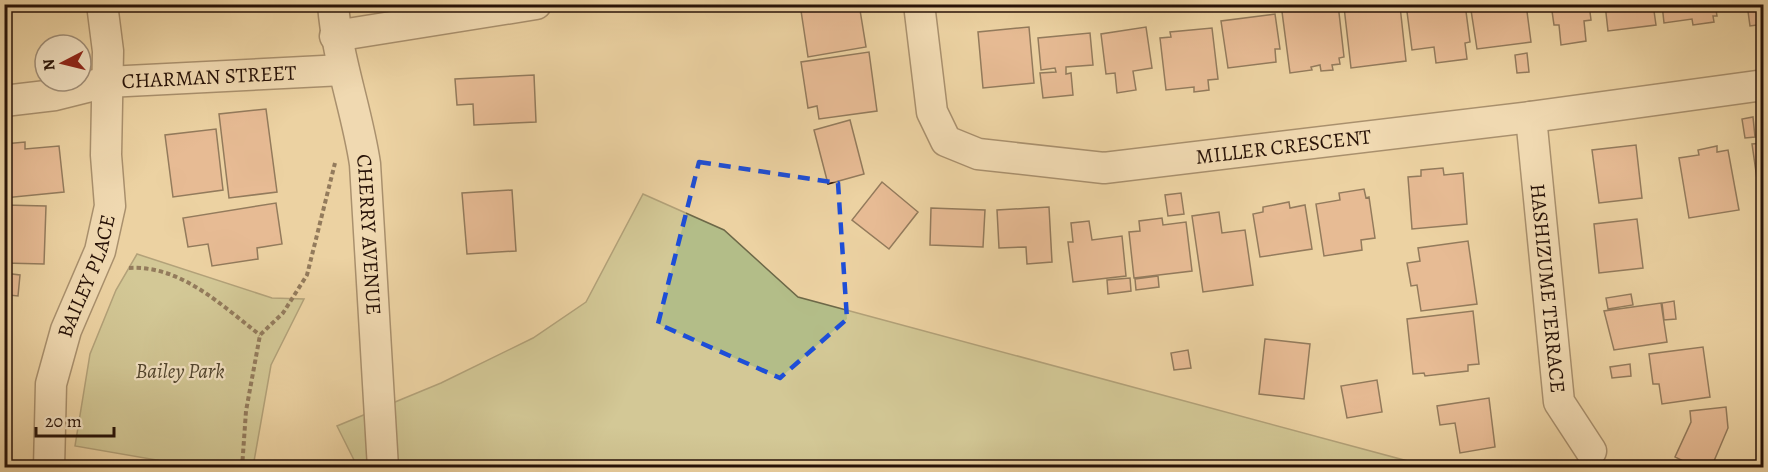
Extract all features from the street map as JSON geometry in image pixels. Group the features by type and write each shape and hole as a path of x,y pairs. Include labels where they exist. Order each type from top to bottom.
{"street":[{"name":"BAILEY PLACE","path":"49,468 51,384 66,330 100,251 110,206 106,155 108,51 102,4"},
{"name":"CHERRY AVENUE","path":"333,4 336,36 361,135 365,164 383,468"},
{"path":"336,36 536,4"},
{"name":"MILLER CRESCENT","path":"919,4 932,111 946,141 978,154 1104,168 1531,117 1764,85"},
{"name":"CHARMAN STREET","path":"4,101 63,94 107,82 343,70"},
{"name":"HASHIZUME TERRACE","path":"1531,117 1559,402 1591,451"}],"path":[{"path":"242,468 246,411 260,335 283,313 307,276 340,142 361,135"},
{"path":"129,268 147,267 178,276 260,335"}],"highlighted area":[{"path":"699,162 838,183 847,319 780,378 658,324"}],"green space":[{"path":"643,194 724,230 798,297 1415,463 1417,467 358,468 337,426 441,383 533,338 586,302"},
{"name":"Bailey Park","path":"137,254 272,298 304,299 271,365 253,467 197,467 75,446 90,354 116,290"}],"building":[{"path":"800,4 859,4 866,47 808,57"},
{"path":"1281,4 1338,4 1344,57 1339,58 1340,64 1332,65 1333,70 1321,71 1320,65 1311,67 1312,70 1290,73"},
{"path":"1379,4 1380,8 1400,6 1406,61 1351,68 1344,7"},
{"path":"1406,4 1465,4 1470,42 1465,43 1467,59 1436,63 1434,47 1412,50"},
{"path":"1503,4 1526,4 1531,42 1477,49 1471,10"},
{"path":"1551,4 1589,4 1591,20 1584,21 1586,41 1561,45 1559,25 1554,25"},
{"path":"1605,4 1653,4 1656,25 1608,31"},
{"path":"1662,4 1715,4 1717,16 1713,16 1714,22 1693,25 1692,19 1664,23"},
{"path":"1747,4 1764,4 1764,24 1750,26"},
{"path":"1275,14 1280,49 1275,49 1276,62 1228,68 1221,21"},
{"path":"1029,27 1034,83 983,88 978,32"},
{"path":"1146,27 1152,68 1133,71 1136,90 1117,93 1115,73 1106,74 1101,34"},
{"path":"1212,28 1218,79 1208,80 1209,90 1194,92 1194,87 1166,90 1160,38 1171,37 1170,32"},
{"path":"1090,33 1093,65 1066,67 1066,74 1071,73 1073,95 1043,98 1040,73 1056,72 1055,68 1041,70 1038,38"},
{"path":"869,52 877,111 819,119 817,106 808,108 801,62"},
{"path":"1527,53 1529,72 1517,73 1515,55"},
{"path":"534,75 536,122 474,125 473,104 457,105 455,79"},
{"path":"1764,98 1764,135 1761,135 1756,99"},
{"path":"266,109 277,192 229,198 219,114"},
{"path":"1753,117 1755,137 1745,138 1742,119"},
{"path":"850,120 864,174 828,184 814,130"},
{"path":"216,129 223,190 173,197 165,135"},
{"path":"25,142 25,149 59,146 64,192 4,198 4,144"},
{"path":"1764,143 1764,185 1758,186 1752,144"},
{"path":"1636,145 1642,198 1599,203 1592,150"},
{"path":"1717,146 1717,152 1728,150 1739,210 1689,218 1679,158 1699,155 1698,150"},
{"path":"1443,168 1444,175 1463,173 1467,224 1412,229 1408,177 1421,176 1421,170"},
{"path":"882,182 918,212 889,249 852,220"},
{"path":"1364,189 1366,198 1369,197 1375,238 1361,240 1362,250 1324,256 1316,204 1340,200 1339,193"},
{"path":"512,190 516,251 467,254 462,193"},
{"path":"1181,193 1184,214 1168,216 1165,195"},
{"path":"1289,202 1290,208 1305,205 1312,249 1260,257 1253,214 1263,212 1263,207"},
{"path":"276,203 282,244 257,248 258,259 212,266 208,244 188,247 183,218"},
{"path":"4,205 46,206 44,264 4,263"},
{"path":"1049,207 1052,262 1027,264 1026,247 999,248 997,210"},
{"path":"931,208 985,210 983,247 930,245"},
{"path":"1219,212 1222,233 1245,230 1253,285 1203,292 1192,216"},
{"path":"1162,218 1163,225 1186,222 1192,271 1134,278 1129,232 1140,231 1139,221"},
{"path":"1637,219 1643,268 1599,273 1594,224"},
{"path":"1089,221 1092,240 1122,236 1126,276 1073,282 1068,242 1073,242 1071,223"},
{"path":"1468,241 1477,304 1421,311 1417,285 1411,286 1407,263 1420,261 1418,248"},
{"path":"4,273 20,275 18,296 9,295 5,330"},
{"path":"1158,276 1159,287 1136,290 1135,279"},
{"path":"1130,278 1131,291 1108,294 1107,280"},
{"path":"1631,294 1633,305 1608,309 1606,298"},
{"path":"1674,301 1676,319 1664,320 1662,303"},
{"path":"1661,303 1667,342 1614,350 1604,311"},
{"path":"1473,311 1479,364 1468,365 1468,371 1425,376 1424,373 1413,374 1407,319"},
{"path":"1265,339 1310,344 1304,399 1259,394"},
{"path":"1703,347 1710,397 1662,404 1659,384 1653,384 1649,354"},
{"path":"1188,350 1191,368 1174,370 1171,353"},
{"path":"1630,364 1631,376 1612,378 1610,367"},
{"path":"1377,380 1382,412 1347,418 1341,386"},
{"path":"1489,398 1495,447 1460,453 1455,423 1440,425 1437,406"},
{"path":"1726,407 1728,428 1711,468 1697,468 1675,457 1691,422 1690,411"},
{"path":"115,462 177,467 177,468 114,468"}]}
